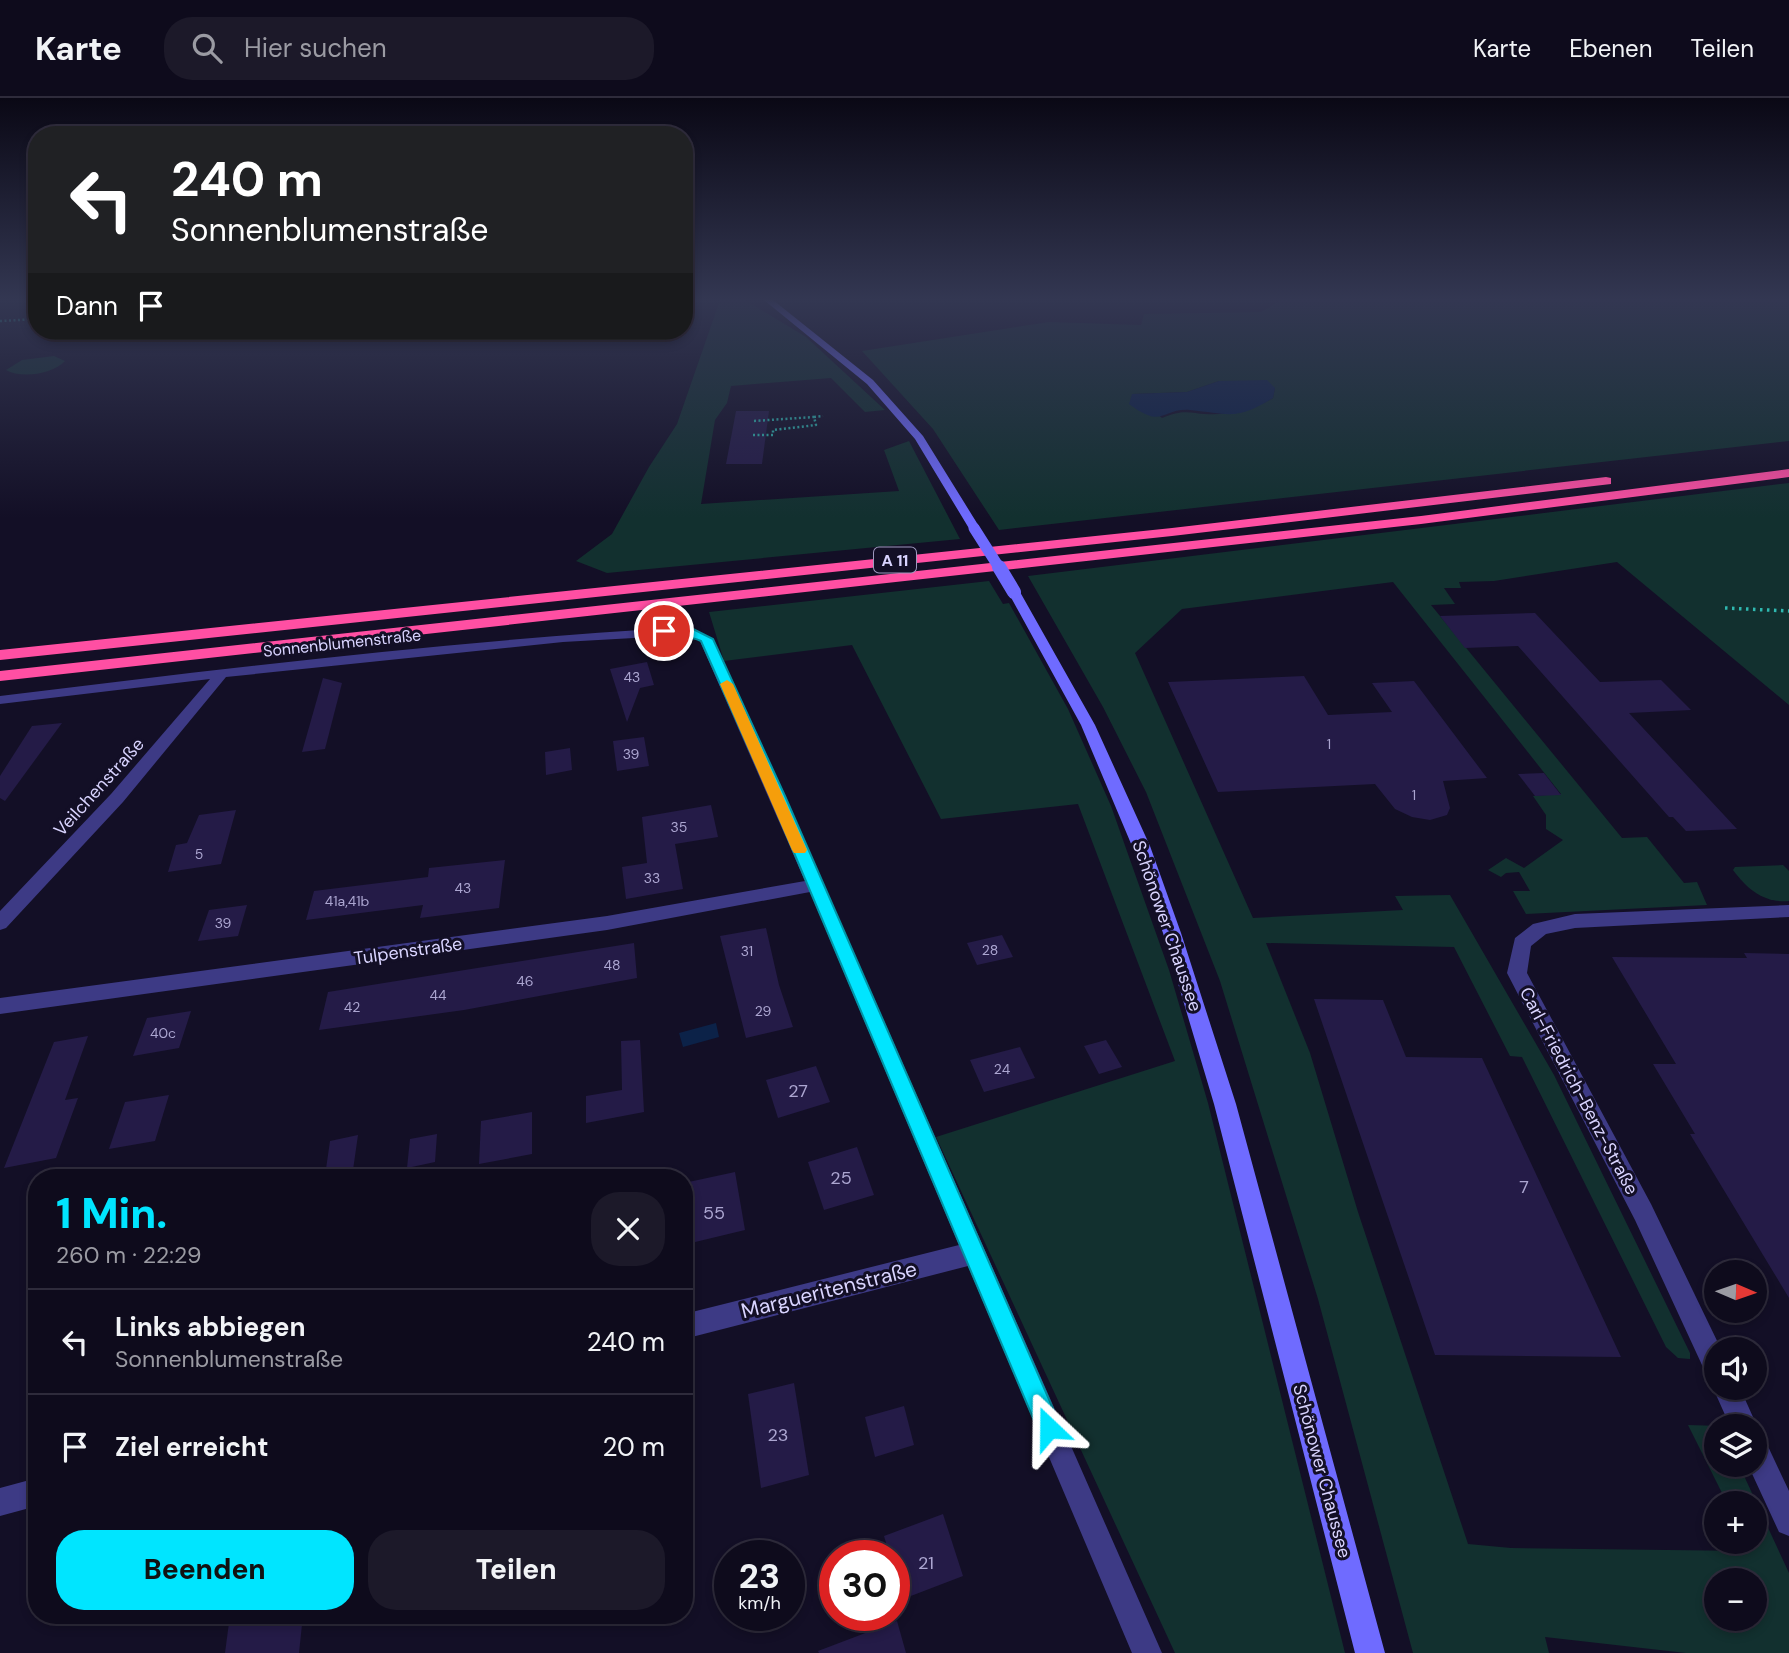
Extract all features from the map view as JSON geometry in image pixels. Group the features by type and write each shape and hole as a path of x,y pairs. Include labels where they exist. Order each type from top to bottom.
{"highway":[{"name":"A 11","path":"0,655 1172,532 1789,458"},
{"name":"A 11","path":"0,676 1394,523 1789,473"}],"main road":[{"name":"Schönower Chaussee","path":"858,373 870,382 919,438 1014,592 1093,737 1141,846 1172,933 1225,1104 1370,1653"}],"street":[{"name":"Sonnenblumenstraße","path":"0,700 222,673 563,638 689,631 706,639 814,885"},
{"name":"Veilchenstraße","path":"0,923 117,798 222,673"},
{"name":"Tulpenstraße","path":"0,1006 607,923 814,885"},
{"path":"814,885 1147,1653"},
{"name":"Carl-Friedrich-Benz-Straße","path":"1704,1341 1643,1212 1517,973 1522,943 1540,929 1575,921 1789,911"},
{"name":"Margueritenstraße","path":"693,1325 973,1253"},
{"path":"1767,1475 1789,1522"},
{"path":"0,1502 28,1494"}],"path":[{"path":"754,421 823,416"},
{"path":"753,435 773,435 773,429 816,425 814,417"},
{"path":"1725,608 1789,611"}],"green space":[{"path":"11,373 42,373 28,375"},
{"path":"695,373 844,373 885,410 865,412 831,378 731,386 727,403 715,420 701,504 899,491 884,450 909,441 960,539 607,573 576,561 612,534 649,467 677,424"},
{"path":"882,373 1789,373 1789,441 999,530 933,429","holes":["1219,381 1275,388 1273,398 1240,411 1222,414 1183,412 1162,418 1133,394 1187,392"]},
{"path":"1789,483 1789,705 1617,562 1494,581 1459,582 1461,588 1444,588 1455,604 1431,605 1622,838 1647,837 1684,883 1697,882 1707,905 1526,914 1513,891 1530,891 1519,872 1506,873 1501,877 1488,870 1506,858 1524,868 1563,840 1546,829 1546,815 1533,796 1561,794 1393,582 1182,609 1135,653 1253,918 1403,910 1395,896 1450,895 1554,1075 1690,1353 1690,1359 1678,1358 1666,1347 1522,1057 1510,1056 1454,947 1266,943 1310,1053 1358,1212 1468,1544 1511,1548 1767,1554 1767,1525 1789,1573 1789,1653 1686,1653 1545,1637 1549,1653 1413,1653 1318,1299 1220,981 1146,792 1103,707 1028,576"},
{"path":"989,581 1003,604 1009,603 1068,709 1111,806 1169,970 1208,1103 1345,1653 1175,1653 936,1137 1175,1061 1078,804 941,819 852,645 724,661 709,612"},
{"path":"1783,865 1789,871 1789,901 1772,900 1757,894 1733,870 1735,867"},
{"path":"1688,1425 1704,1425 1704,1457"},
{"path":"1714,1477 1745,1477 1751,1491 1721,1491"}],"water":[{"path":"1267,380 1275,388 1273,398 1241,413 1180,410 1156,417 1140,412 1129,404 1132,394 1187,392 1219,381"},
{"path":"716,1023 719,1037 683,1047 679,1033"}],"building":[{"path":"736,411 769,411 762,464 726,464"},
{"path":"1535,613 1600,682 1661,680 1691,710 1629,713 1737,829 1686,831 1673,817 1669,817 1518,646 1465,648 1440,616"},
{"path":"647,662 654,685 640,688 627,722 610,669"},
{"path":"1304,676 1328,715 1392,712 1372,683 1414,681 1487,778 1443,781 1450,808 1447,815 1430,820 1412,817 1395,809 1375,784 1218,792 1168,682"},
{"path":"323,678 342,683 325,749 302,752"},
{"path":"62,723 5,801 0,798 0,776 32,726"},
{"path":"644,737 649,766 617,771 613,741"},
{"path":"570,748 572,770 546,775 545,752"},
{"path":"1544,773 1561,795 1535,796 1518,774"},
{"path":"711,805 718,837 675,844 683,889 626,899 622,867 647,863 642,817"},
{"path":"236,810 221,864 168,872 176,845 187,843 199,815"},
{"path":"505,860 499,908 420,918 423,905 306,920 314,891 428,877 429,868"},
{"path":"247,905 238,936 198,941 209,910"},
{"path":"766,928 779,985 793,1027 746,1038 720,936"},
{"path":"1002,935 1013,957 977,965 967,943"},
{"path":"634,943 637,978 464,1010 319,1030 328,992"},
{"path":"1744,953 1789,954 1789,1298 1690,1134 1695,1134 1653,1064 1676,1064 1612,957 1747,958"},
{"path":"1314,999 1383,1000 1406,1057 1482,1058 1621,1357 1435,1355"},
{"path":"191,1011 179,1048 133,1056 147,1018"},
{"path":"88,1036 65,1100 78,1098 56,1158 4,1168 54,1042"},
{"path":"640,1040 644,1112 586,1123 586,1096 622,1090 621,1041"},
{"path":"1106,1040 1122,1067 1099,1074 1084,1046"},
{"path":"1020,1047 1035,1078 984,1092 970,1060"},
{"path":"816,1066 830,1102 778,1118 766,1080"},
{"path":"169,1095 155,1141 109,1149 125,1102"},
{"path":"532,1112 532,1154 479,1164 481,1121"},
{"path":"437,1134 435,1162 407,1168 410,1139"},
{"path":"358,1135 353,1169 326,1169 330,1141"},
{"path":"857,1147 874,1195 824,1210 808,1162"},
{"path":"735,1172 745,1230 693,1243 693,1181"},
{"path":"794,1383 809,1475 761,1488 748,1394"},
{"path":"904,1406 914,1445 875,1457 865,1417"},
{"path":"943,1514 963,1576 910,1596 910,1540 885,1540 884,1536"},
{"path":"229,1624 302,1624 299,1653 225,1653"},
{"path":"871,1631 900,1631 906,1653 819,1653 818,1651"}],"slow traffic":[{"path":"727,684 799,850"}],"route":[{"path":"664,631 689,631 706,639 777,796 1049,1428"}]}
